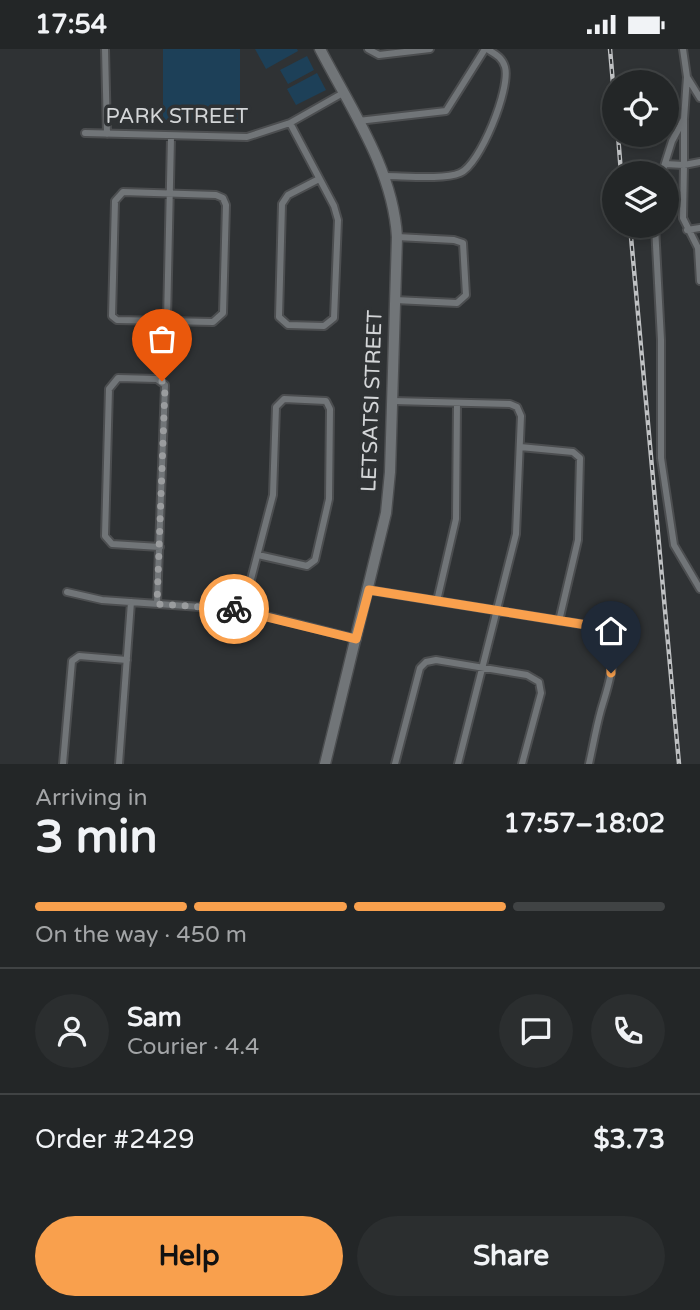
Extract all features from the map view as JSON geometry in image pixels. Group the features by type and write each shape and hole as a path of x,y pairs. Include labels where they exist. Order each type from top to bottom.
{"street":[{"path":"105,49 107,134"},
{"name":"LETSATSI STREET","path":"320,49 385,176 395,213 397,237 388,499 369,590 325,764"},
{"path":"368,49 379,55 430,49"},
{"path":"358,121 446,111 486,49 503,63 504,93 470,167 458,174 385,176"},
{"path":"683,49 687,76 683,218 698,248 700,281"},
{"path":"687,76 700,97"},
{"name":"PARK STREET","path":"85,133 239,138 290,123 343,93"},
{"path":"666,161 684,118"},
{"path":"290,123 319,179 338,220 335,315 324,326 288,325 279,317 282,204 288,195 319,179"},
{"path":"167,321 171,137"},
{"path":"679,165 700,162"},
{"path":"123,192 170,193 216,195 223,198 226,205 221,318 213,322 117,320 111,310 116,198 123,192"},
{"path":"687,230 700,228"},
{"path":"395,300 457,303 466,295 463,243 454,240 397,237"},
{"path":"656,238 661,341 661,458 673,541 700,589"},
{"path":"157,604 160,547 165,385 158,379 118,378 109,389 105,536 112,544 160,547"},
{"path":"243,610 274,490 276,405 286,399 326,401 330,409 330,495 315,559 307,566 258,555"},
{"path":"393,401 515,406 521,416 516,534 458,764"},
{"path":"437,601 456,519 457,403"},
{"path":"520,447 573,452 580,458 578,540 559,621"},
{"path":"369,590 596,627 607,636 611,646 611,673 589,764"},
{"path":"67,591 131,602 243,610 356,639"},
{"path":"119,764 131,602"},
{"path":"63,764 72,661 79,656 127,660"},
{"path":"395,764 421,666 433,660 530,676 540,685 522,764"}],"shaded area":[{"path":"163,49 240,49 240,120 163,120"},
{"path":"255,49 297,49 298,51 266,69"},
{"path":"307,56 314,70 288,84 280,70"},
{"path":"317,73 326,90 296,105 287,89"}],"railway":[{"path":"610,49 612,70"},
{"path":"619,147 620,161"},
{"path":"631,238 679,764"}],"way so far":[{"path":"162,381 165,387 157,604 234,609"}],"route":[{"path":"234,609 356,639 369,590 593,626 599,628 610,642 611,673"}]}
